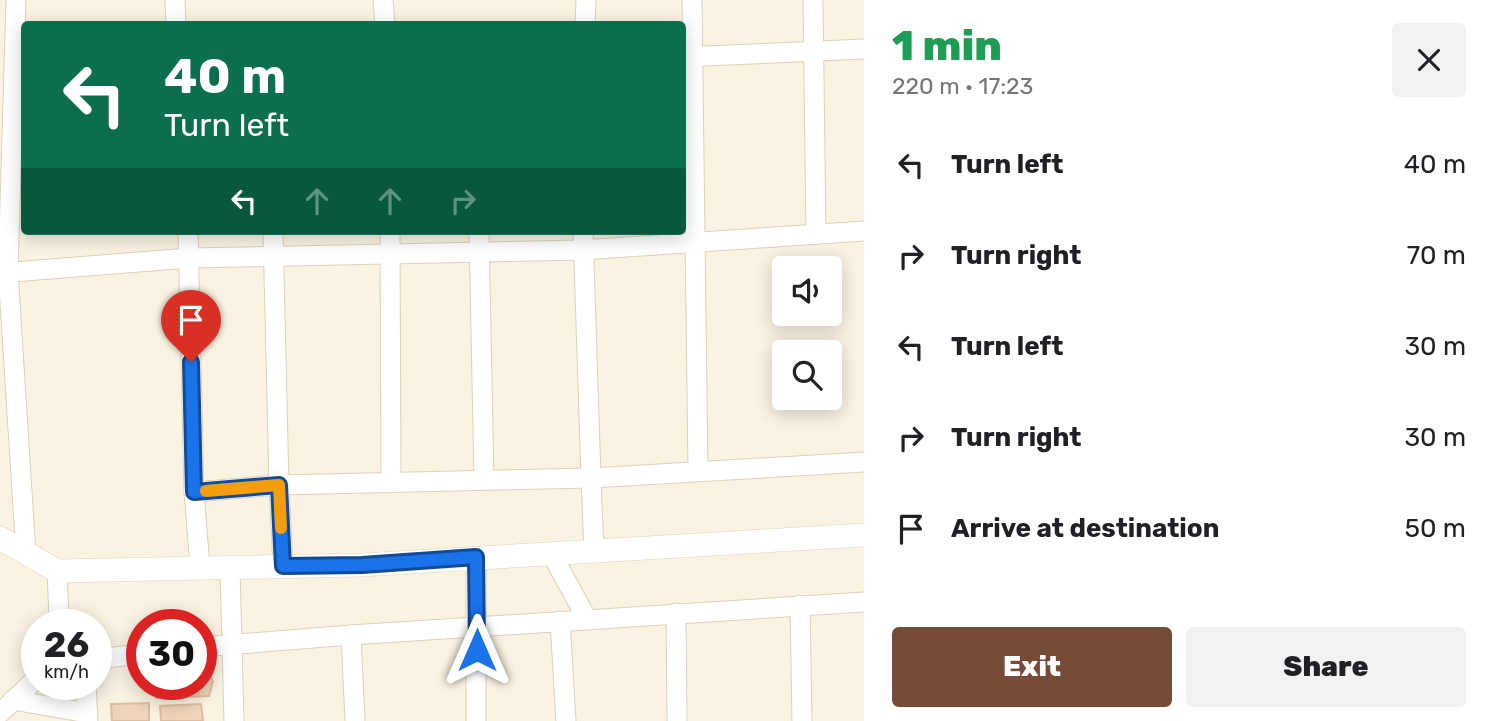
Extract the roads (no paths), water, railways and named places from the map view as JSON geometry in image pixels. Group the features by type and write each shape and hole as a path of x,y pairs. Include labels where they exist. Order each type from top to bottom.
{"street":[{"path":"16,0 4,273 26,554"},
{"path":"174,0 176,21"},
{"path":"383,0 385,21"},
{"path":"585,21 586,0"},
{"path":"692,0 687,57 697,242 698,471"},
{"path":"813,0 816,234"},
{"path":"687,57 864,48"},
{"path":"4,273 189,258 479,252 582,241 697,242 864,231"},
{"path":"188,235 194,492 200,567"},
{"path":"273,235 283,566"},
{"path":"390,235 391,483"},
{"path":"479,235 484,480"},
{"path":"582,241 594,551"},
{"path":"194,492 279,485 591,478 864,461"},
{"path":"0,538 58,571 362,565 864,535"},
{"path":"551,553 587,619"},
{"path":"476,557 476,721"},
{"path":"230,568 234,721"},
{"path":"58,571 59,609"},
{"path":"217,645 864,602"},
{"path":"800,605 802,721"},
{"path":"676,613 677,721"},
{"path":"560,621 566,721"},
{"path":"351,635 355,721"},
{"path":"7,707 21,693"},
{"path":"7,707 88,717"}]}
